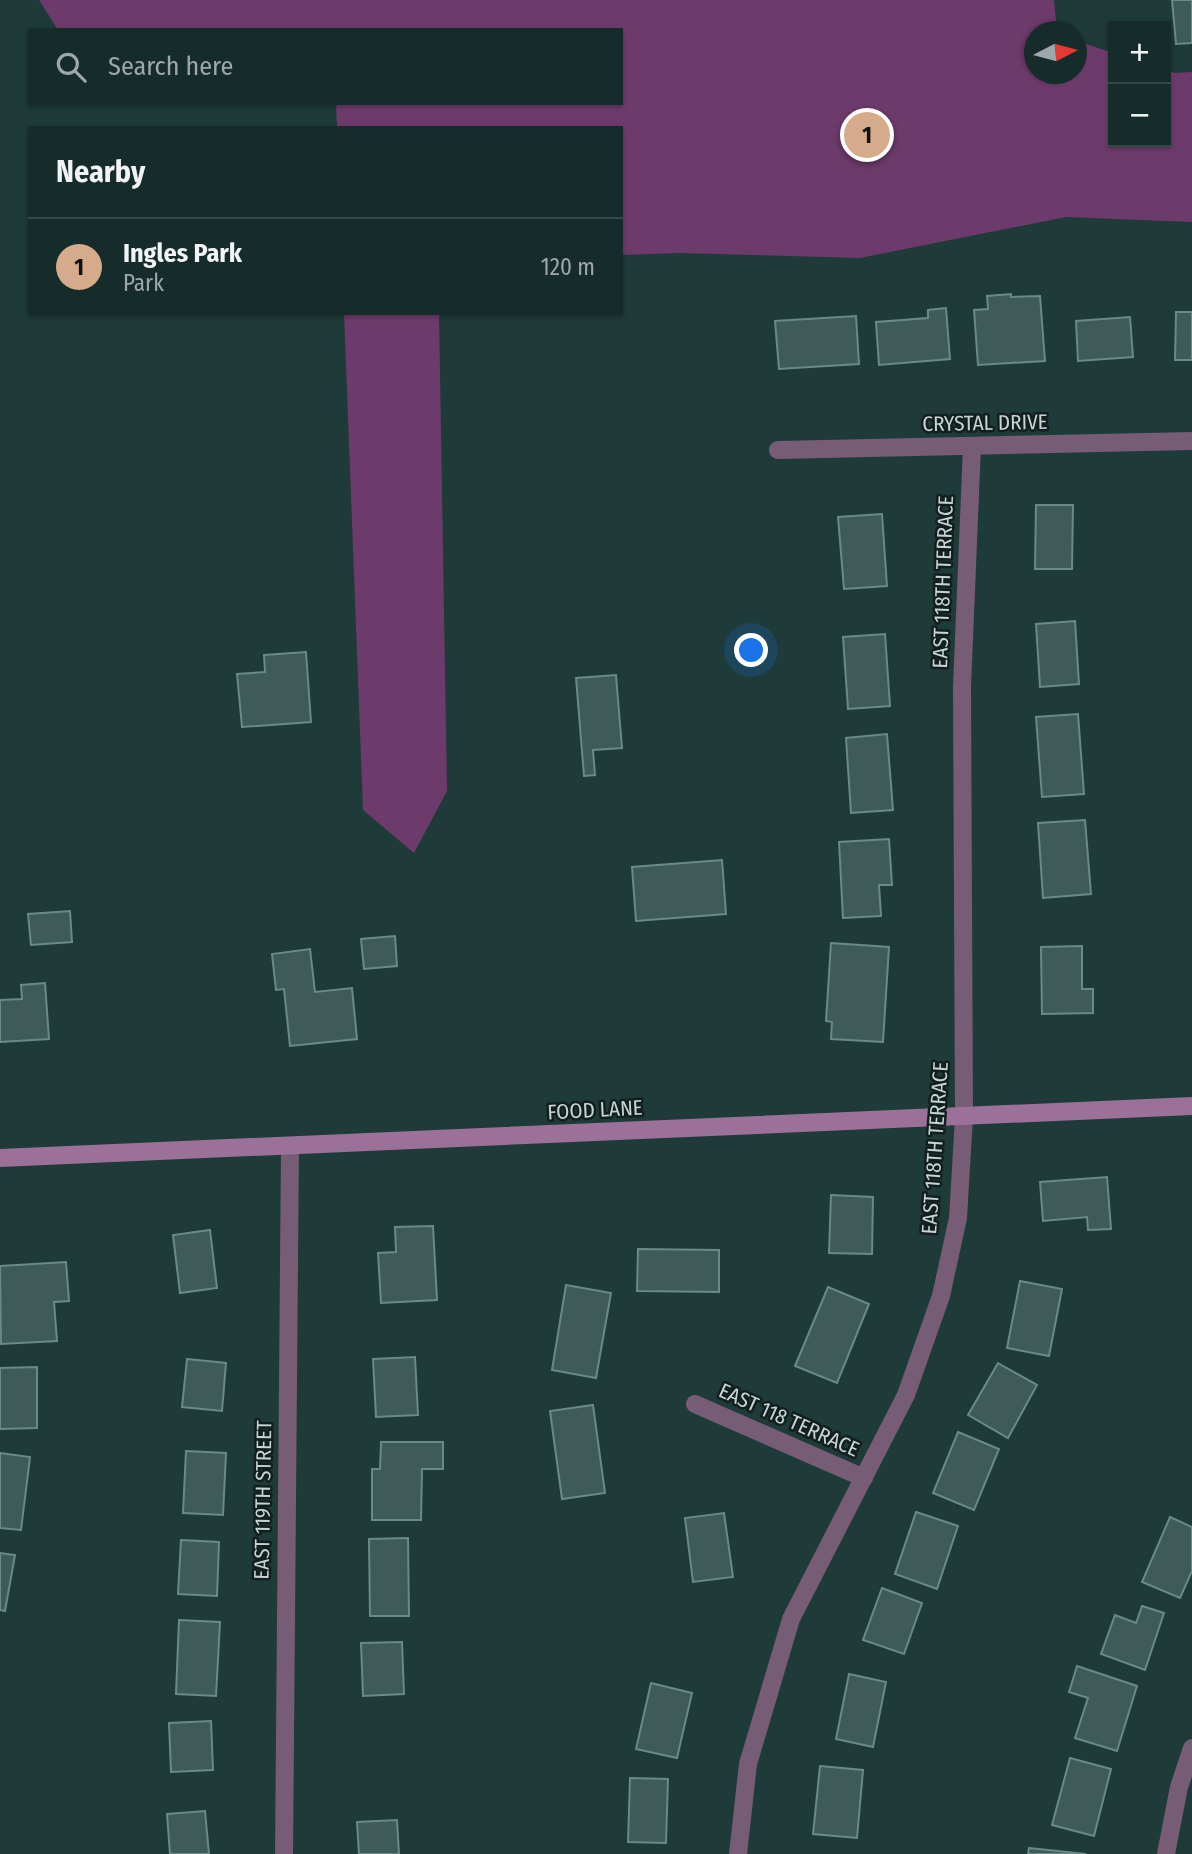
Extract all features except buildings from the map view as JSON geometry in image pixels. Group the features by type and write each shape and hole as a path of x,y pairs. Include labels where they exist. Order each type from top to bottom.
{"street":[{"name":"CRYSTAL DRIVE","path":"778,450 1192,441"},
{"name":"EAST 118TH TERRACE","path":"738,1854 748,1764 791,1619 906,1395 941,1296 958,1218 964,1117 962,687 972,446"},
{"name":"FOOD LANE","path":"0,1157 1192,1106"},
{"name":"EAST 119TH STREET","path":"284,1854 290,1146"},
{"name":"EAST 118 TERRACE","path":"695,1404 864,1478"},
{"path":"1166,1854 1179,1787 1192,1748"}],"shaded area":[{"path":"39,0 1054,0 1056,21 1024,21 1024,84 1087,84 1087,44 1108,51 1108,147 1171,147 1171,72 1192,72 1192,222 1066,217 860,258 680,253 623,255 623,126 337,126 336,105 623,105 623,28 57,28"},
{"path":"344,315 439,315 447,791 414,853 363,810"}],"place":[{"name":"Ingles Park","path":"867,135"}]}
